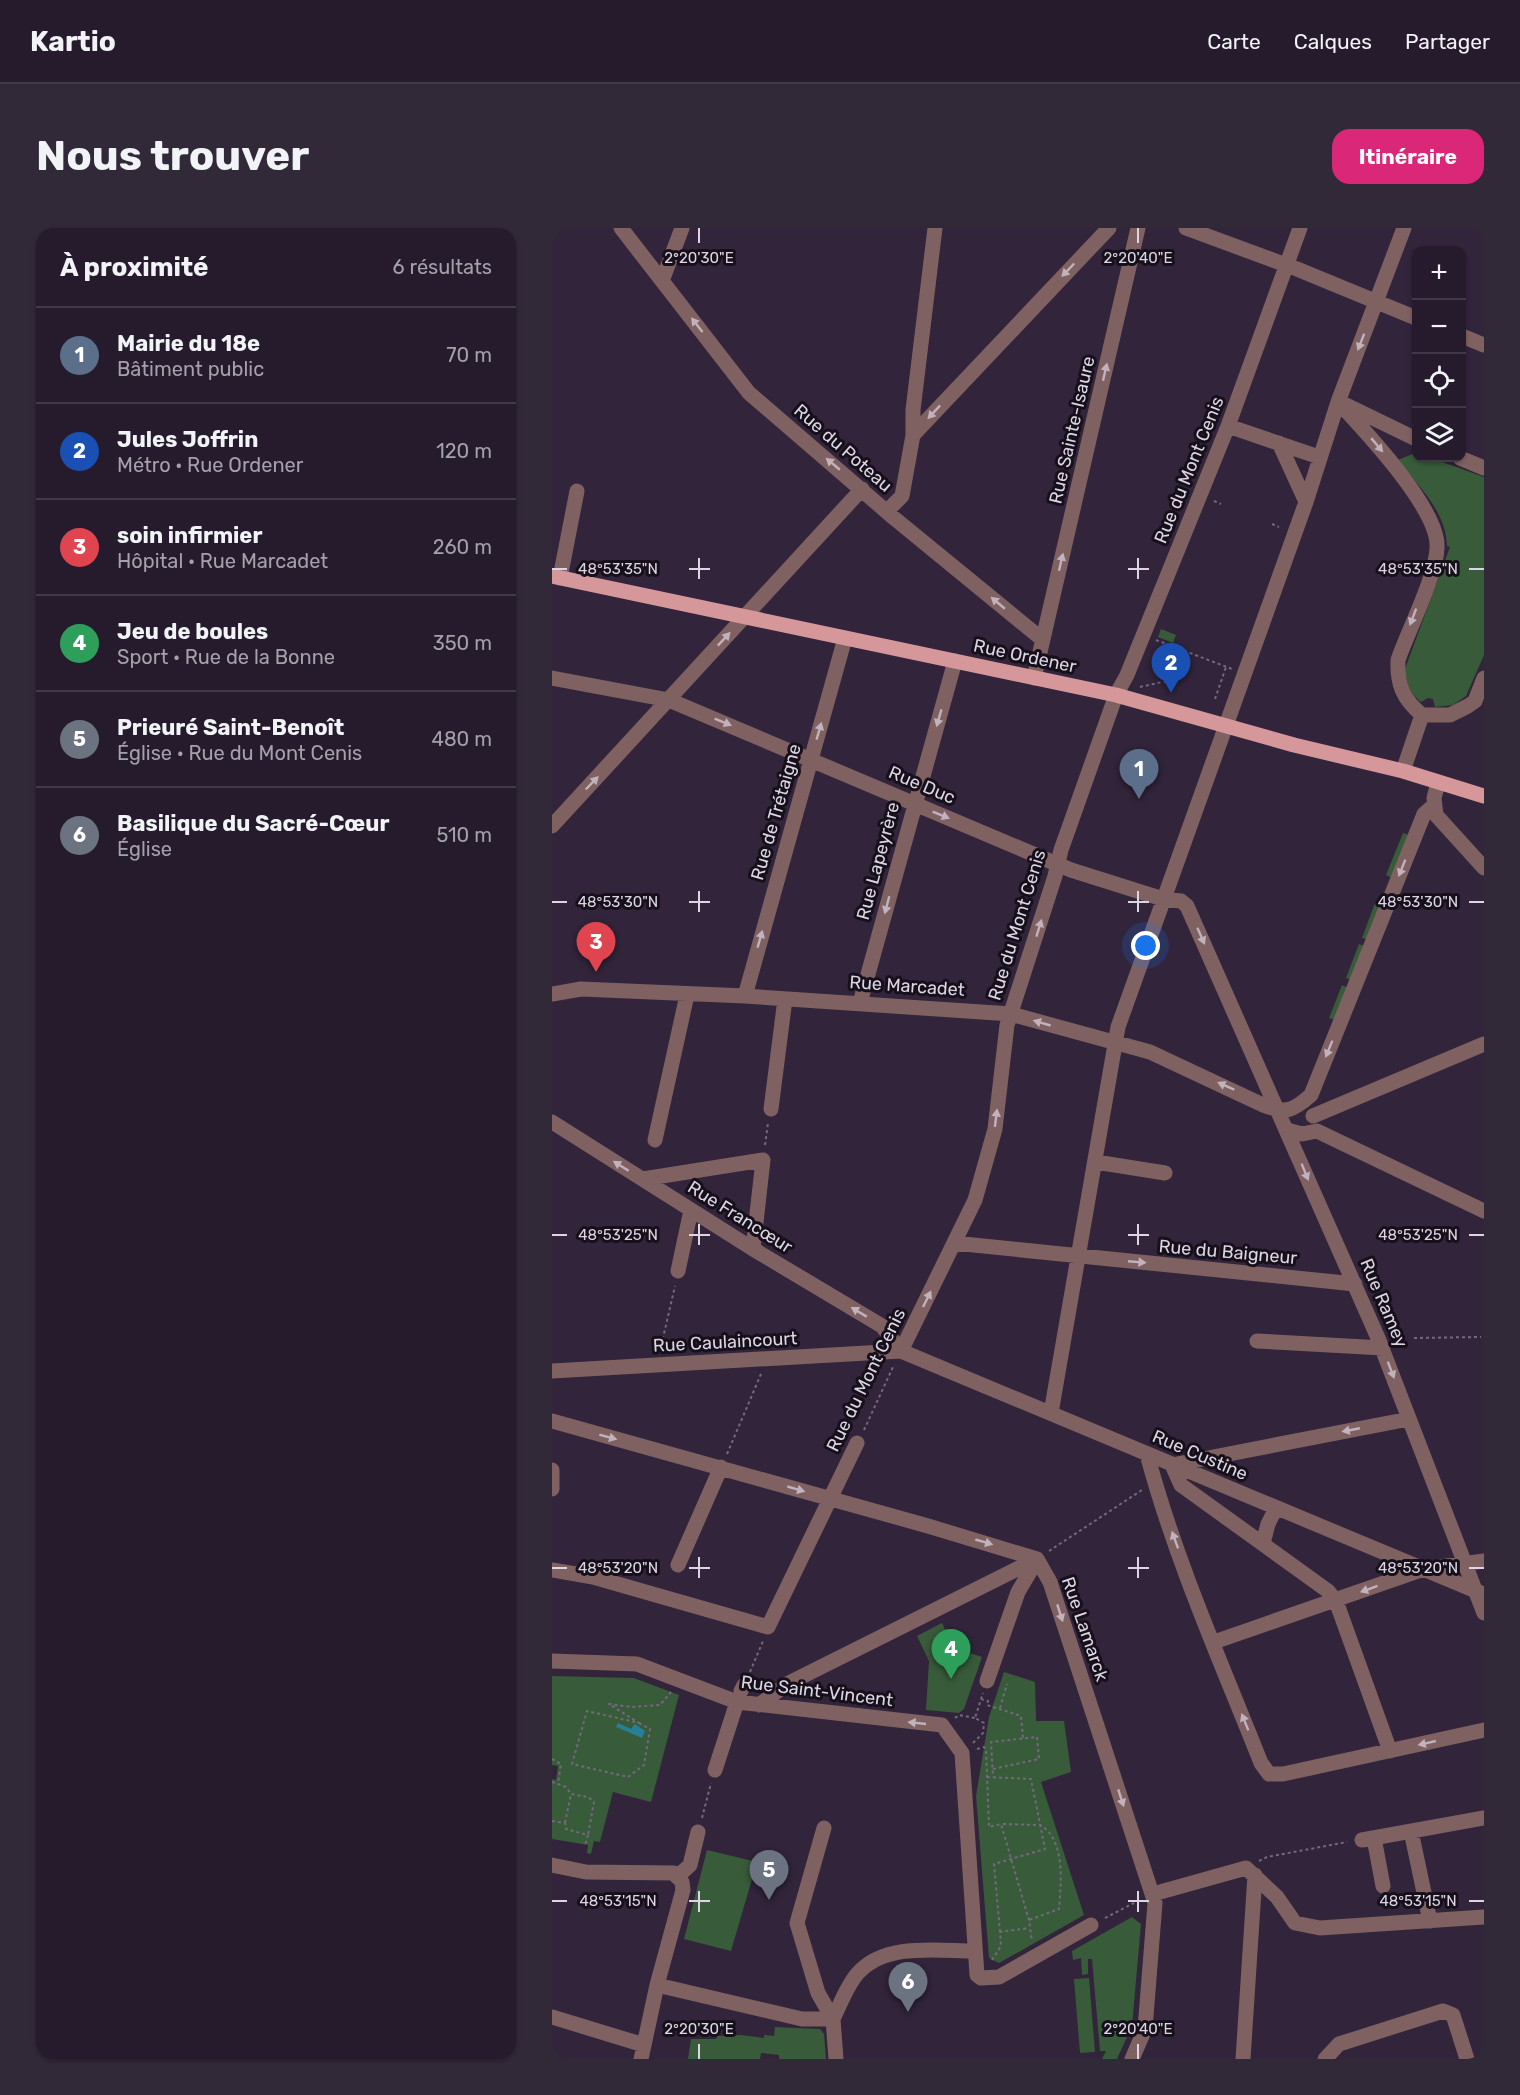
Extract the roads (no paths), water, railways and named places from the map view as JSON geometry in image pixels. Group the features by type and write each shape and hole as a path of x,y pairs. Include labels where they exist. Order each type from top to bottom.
{"main road":[{"name":"Rue Ordener","path":"556,577 1116,695 1226,726 1403,771 1484,796"}],"street":[{"name":"Rue du Poteau","path":"621,228 749,393 1043,640"},
{"path":"662,281 682,228"},
{"path":"887,511 902,496 913,435 913,410 935,228"},
{"path":"913,435 1109,228"},
{"name":"Rue Sainte-Isaure","path":"1043,640 1138,228"},
{"path":"1186,228 1286,265 1412,316"},
{"name":"Rue du Mont Cenis","path":"901,1351 975,1200 995,1129 1011,1014 1058,864 1116,695 1228,426 1300,228"},
{"path":"1051,1413 1096,1162 1114,1043 1163,899 1306,501 1338,402 1404,228"},
{"path":"1466,338 1484,345"},
{"path":"1338,402 1412,437"},
{"path":"1338,402 1380,448 1428,514 1437,536 1435,561 1398,660 1397,678 1401,694 1422,716"},
{"path":"1228,426 1319,457"},
{"path":"1279,443 1306,501"},
{"path":"1466,460 1484,468"},
{"path":"552,826 862,489"},
{"path":"556,577 578,491"},
{"name":"Rue de Trétaigne","path":"745,996 845,638"},
{"path":"1034,678 1043,640"},
{"name":"Rue Lapeyrère","path":"860,1003 955,661"},
{"name":"Rue Duc","path":"552,678 669,700 1058,864 1163,899"},
{"path":"1422,716 1450,714 1468,706 1475,701 1484,678"},
{"path":"1403,771 1422,716"},
{"path":"1438,783 1433,806 1436,814 1484,868"},
{"path":"1279,1111 1299,1106 1311,1095 1424,814 1433,806"},
{"name":"Rue Ramey","path":"1163,899 1180,901 1187,906 1383,1348 1466,1564 1480,1593 1484,1613"},
{"name":"Rue Marcadet","path":"552,994 581,989 745,996 1011,1014 1150,1052 1279,1111"},
{"path":"655,1140 687,995"},
{"path":"771,1109 785,999"},
{"path":"1287,1130 1302,1134 1315,1123 1484,1044"},
{"path":"1299,1106 1315,1123 1484,1211"},
{"name":"Rue Francœur","path":"552,1122 753,1249 882,1326 901,1351"},
{"path":"643,1179 763,1160 753,1249"},
{"path":"1096,1162 1165,1173"},
{"path":"678,1271 691,1210"},
{"name":"Rue du Baigneur","path":"954,1243 1355,1284"},
{"path":"1257,1341 1383,1348"},
{"name":"Rue Caulaincourt","path":"552,1371 901,1351"},
{"name":"Rue Custine","path":"901,1351 1480,1593"},
{"path":"1390,1751 1336,1600 1328,1591 1181,1485 1172,1465 1409,1419"},
{"path":"552,1421 721,1467 1037,1559"},
{"name":"Rue du Mont Cenis","path":"552,1570 593,1577 768,1627 857,1443"},
{"path":"1147,1454 1155,1487 1214,1642 1261,1763 1269,1774 1283,1774 1484,1730"},
{"path":"678,1565 721,1467"},
{"path":"552,1470 552,1489"},
{"path":"1263,1543 1268,1524 1276,1508"},
{"path":"987,1681 1018,1592 1037,1559"},
{"path":"759,1705 787,1684 1037,1559"},
{"name":"Rue Lamarck","path":"1037,1559 1050,1582 1155,1903 1145,2029 1132,2059"},
{"path":"1214,1642 1424,1569 1484,1561"},
{"name":"Rue Saint-Vincent","path":"552,1661 637,1664 740,1693 759,1705 942,1725 968,1751 975,1951"},
{"path":"715,1770 740,1693"},
{"path":"1383,1886 1368,1839 1484,1818"},
{"path":"824,1828 797,1923 818,1993 833,2019 836,2059"},
{"path":"677,1877 690,1865 698,1832"},
{"path":"1411,1832 1430,1921"},
{"path":"552,1865 586,1872 674,1873 683,1890 657,1985 642,2052 552,2017"},
{"path":"1153,1894 1246,1868 1299,1924 1320,1928 1484,1917"},
{"path":"1243,2059 1255,1875"},
{"path":"833,2019 857,1974 880,1958 907,1951 975,1951 977,1975 981,1978 999,1977 1091,1926"},
{"path":"657,1985 802,2019 833,2019"},
{"path":"1325,2059 1339,2044 1443,2011 1453,2015 1467,2059"}],"water":[{"path":"618,1723 631,1729 635,1724 645,1731 642,1738 616,1727"}],"place":[{"name":"Jules Joffrin","path":"1171,693"},
{"name":"Mairie du 18e","path":"1139,799"},
{"name":"soin infirmier","path":"596,972"},
{"name":"Jeu de boules","path":"951,1679"},
{"name":"Prieuré Saint-Benoît","path":"769,1900"},
{"name":"Basilique du Sacré-Cœur","path":"908,2012"}]}
